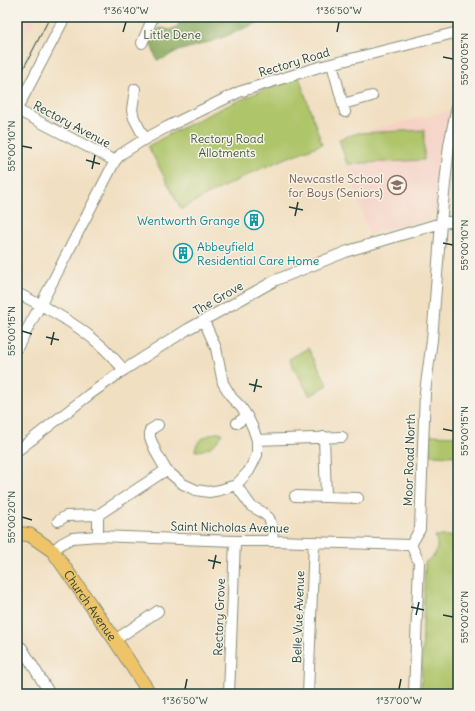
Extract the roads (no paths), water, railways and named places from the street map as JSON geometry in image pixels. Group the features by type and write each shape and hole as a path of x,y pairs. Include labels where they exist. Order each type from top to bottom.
{"main road":[{"name":"Church Avenue","path":"17,533 30,535 53,551 115,640 150,694"}],"street":[{"path":"17,109 65,17"},
{"path":"142,43 153,17"},
{"name":"Rectory Road","path":"17,348 115,161 122,154 167,127 239,92 332,64 458,32"},
{"path":"332,64 344,108 372,96"},
{"path":"135,89 132,110 134,118 145,139"},
{"name":"Moor Road North","path":"411,545 420,529 425,392 432,340 449,145 458,101"},
{"name":"Rectory Avenue","path":"17,109 115,161"},
{"name":"The Grove","path":"17,451 90,394 124,370 204,321 281,278 348,251 441,223 458,221"},
{"path":"17,292 68,320 98,343 124,370"},
{"path":"158,425 150,430 150,438 166,470 183,484 196,490 209,492 236,485 249,471 257,455 257,440 253,428 241,407 232,398 223,383 216,348 204,321"},
{"path":"237,424 247,416"},
{"path":"257,440 342,437"},
{"path":"324,438 326,497"},
{"path":"58,521 66,516 98,515 166,470"},
{"path":"236,485 251,506 269,518 272,527 273,541"},
{"path":"295,496 358,498"},
{"path":"98,515 98,536"},
{"name":"Saint Nicholas Avenue","path":"53,551 61,544 72,538 98,536 411,545"},
{"name":"Rectory Grove","path":"229,694 234,541"},
{"name":"Belle Vue Avenue","path":"308,694 314,542"},
{"path":"411,545 419,562 414,694"},
{"path":"115,640 158,611"},
{"path":"17,646 22,648 50,694"}],"tram line":[{"path":"17,81 50,17"}],"place":[{"name":"Newcastle School for Boys (Seniors)","path":"397,185"},
{"name":"Wentworth Grange","path":"254,220"},
{"name":"Abbeyfield Residential Care Home","path":"183,253"}],"park label":[{"name":"Little Dene","path":"172,34"},
{"name":"Rectory Road Allotments","path":"227,145"}]}
